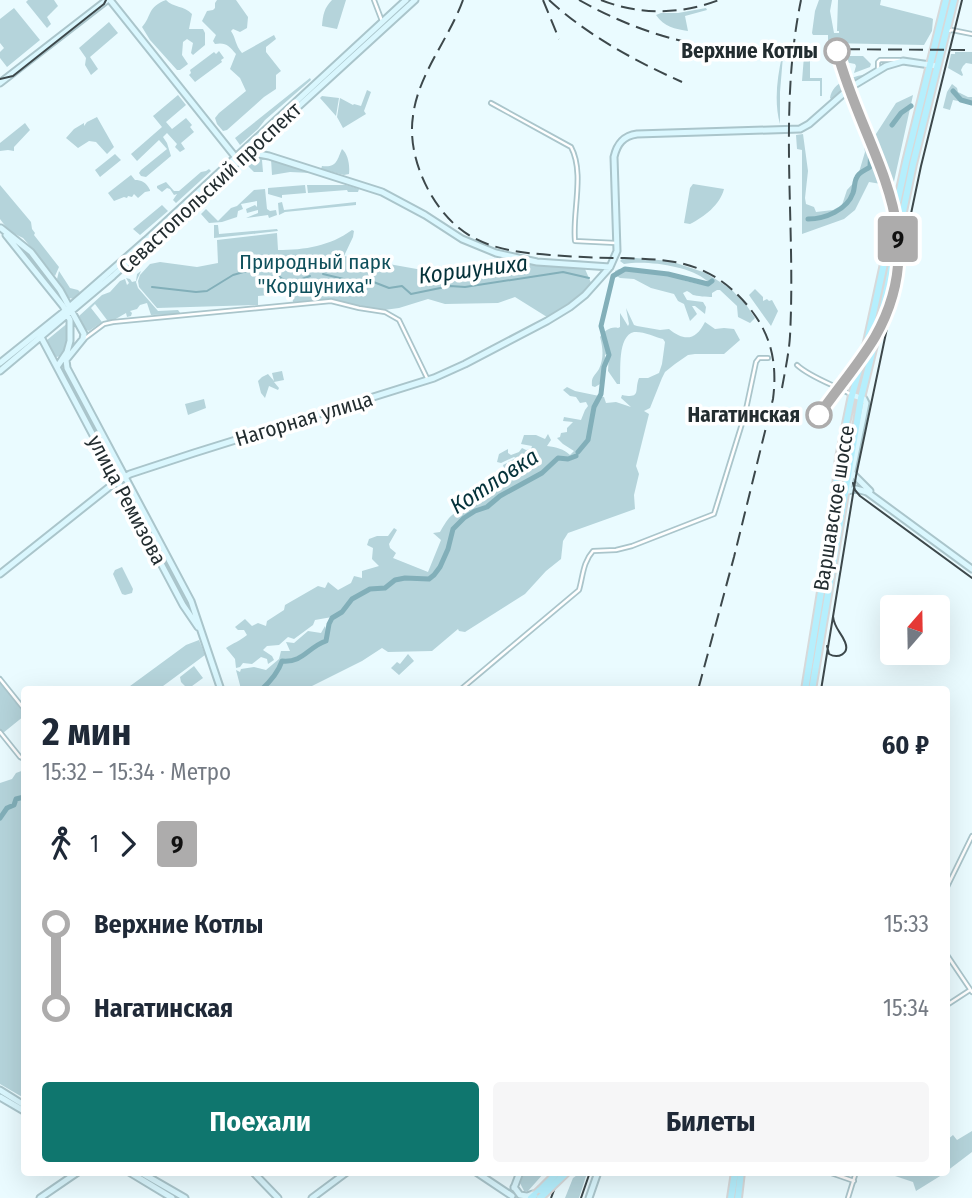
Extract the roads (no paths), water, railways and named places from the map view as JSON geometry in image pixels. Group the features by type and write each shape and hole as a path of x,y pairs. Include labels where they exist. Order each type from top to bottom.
{"main road":[{"name":"Варшавское шоссе","path":"814,686 861,398 946,0"},
{"name":"Варшавское шоссе","path":"807,686 832,524 838,466 852,395 867,342 906,162 934,65 948,29 954,0"},
{"path":"540,1193 555,1176"},
{"path":"531,1198 562,1176"},
{"path":"731,1198 734,1176"},
{"path":"738,1198 741,1176"}],"street":[{"path":"0,83 109,0 237,160"},
{"path":"374,0 383,25"},
{"name":"Севастопольский проспект","path":"383,25 406,0"},
{"name":"Севастопольский проспект","path":"0,371 237,160 383,25 415,0"},
{"path":"948,29 972,34"},
{"path":"245,152 269,156 382,192 463,239 496,253 537,262 610,267 617,251 614,157 623,139 637,134 800,129 851,87 891,64 903,61 934,65"},
{"path":"491,103 571,147 577,172 575,241 616,243"},
{"path":"1,227 69,311 84,334 83,339"},
{"name":"Нагорная улица","path":"0,574 125,477 428,380 468,362 570,307 585,295 610,267"},
{"path":"57,368 63,365 66,368 66,360 83,339 101,326 113,322 331,301 385,312 400,320 428,380"},
{"path":"57,368 71,341 69,311"},
{"name":"Севастопольский проспект","path":"0,363 69,311"},
{"name":"улица Ремизова","path":"41,337 183,605 191,612 201,630 220,686"},
{"path":"71,341 72,346 76,345"},
{"path":"51,357 63,358"},
{"path":"465,686 579,590 584,565 593,551 632,546 714,514 745,414 756,362 759,358 768,358"},
{"path":"797,365 861,398"},
{"name":"улица Ремизова","path":"66,368 191,601 191,612"},
{"path":"842,510 850,471"},
{"path":"850,471 877,499"},
{"path":"848,491 863,490 972,569"},
{"path":"183,605 189,607 191,601"},
{"path":"0,679 21,705"},
{"path":"0,732 21,758"},
{"path":"950,880 972,836"},
{"path":"950,960 971,991 950,1003"},
{"path":"0,1090 21,1103"},
{"path":"0,1097 21,1109"},
{"path":"40,1198 72,1176"},
{"path":"136,1176 172,1198"},
{"path":"147,1176 185,1198"},
{"path":"257,1176 278,1198"},
{"path":"312,1198 342,1176"},
{"path":"482,1176 512,1197 518,1176"},
{"path":"589,1198 597,1176"},
{"path":"840,1176 854,1181"},
{"path":"848,1198 855,1176"},
{"path":"514,1187 523,1196 540,1193"}],"waterway":[{"name":"Котловка","path":"953,91 961,100 972,103"},
{"name":"Котловка","path":"892,125 901,113 911,106"},
{"name":"Котловка","path":"808,219 828,215 846,204 853,193 858,175 870,167 871,146"},
{"name":"Коршуниха","path":"152,287 207,291 233,275 261,267 284,280 294,282 310,276"},
{"name":"Котловка","path":"578,452 588,440 609,355 601,326 613,276 625,269 668,274 708,284 712,281"},
{"name":"Коршуниха","path":"323,274 352,281 371,281 389,288 402,286 411,294 450,286 465,287 563,272 589,278"},
{"name":"Котловка","path":"265,686 274,677 282,661 295,660 326,641 332,618 342,612 352,599 370,589 385,588 395,580 429,579 440,567 453,529 464,518 542,473 558,458 576,456"},
{"name":"Котловка","path":"0,818 7,808 14,805 16,799 21,798"}],"tram line":[{"path":"0,79 13,76 106,0"},
{"path":"822,686 856,476 921,166 962,0"},
{"path":"853,483 860,496 972,578"},
{"path":"827,646 829,654 836,656 846,650 833,616"},
{"path":"581,1198 589,1176"}],"railway":[{"path":"463,0 427,71 413,116 413,146 418,165 441,210 466,234 513,251 661,260 697,268 729,287 754,314 766,334 774,365 773,399 699,686"},
{"path":"543,0 559,39"},
{"path":"549,0 579,25 612,46 682,82"},
{"path":"579,0 629,24 682,41 718,47 784,49"},
{"path":"601,0 645,11 675,11 719,0"},
{"path":"782,388 789,342 791,294 790,83 801,0"},
{"path":"804,49 972,50"},
{"path":"551,1198 559,1176"}],"metro line":[{"name":"9","path":"819,415 865,353 883,321 894,286 898,249 895,213 887,186 837,51"}],"place":[{"name":"Верхние Котлы","path":"837,51"},
{"name":"Нагатинская","path":"819,415"}],"park label":[{"name":"Природный парк \"Коршуниха\"","path":"315,274"}]}
